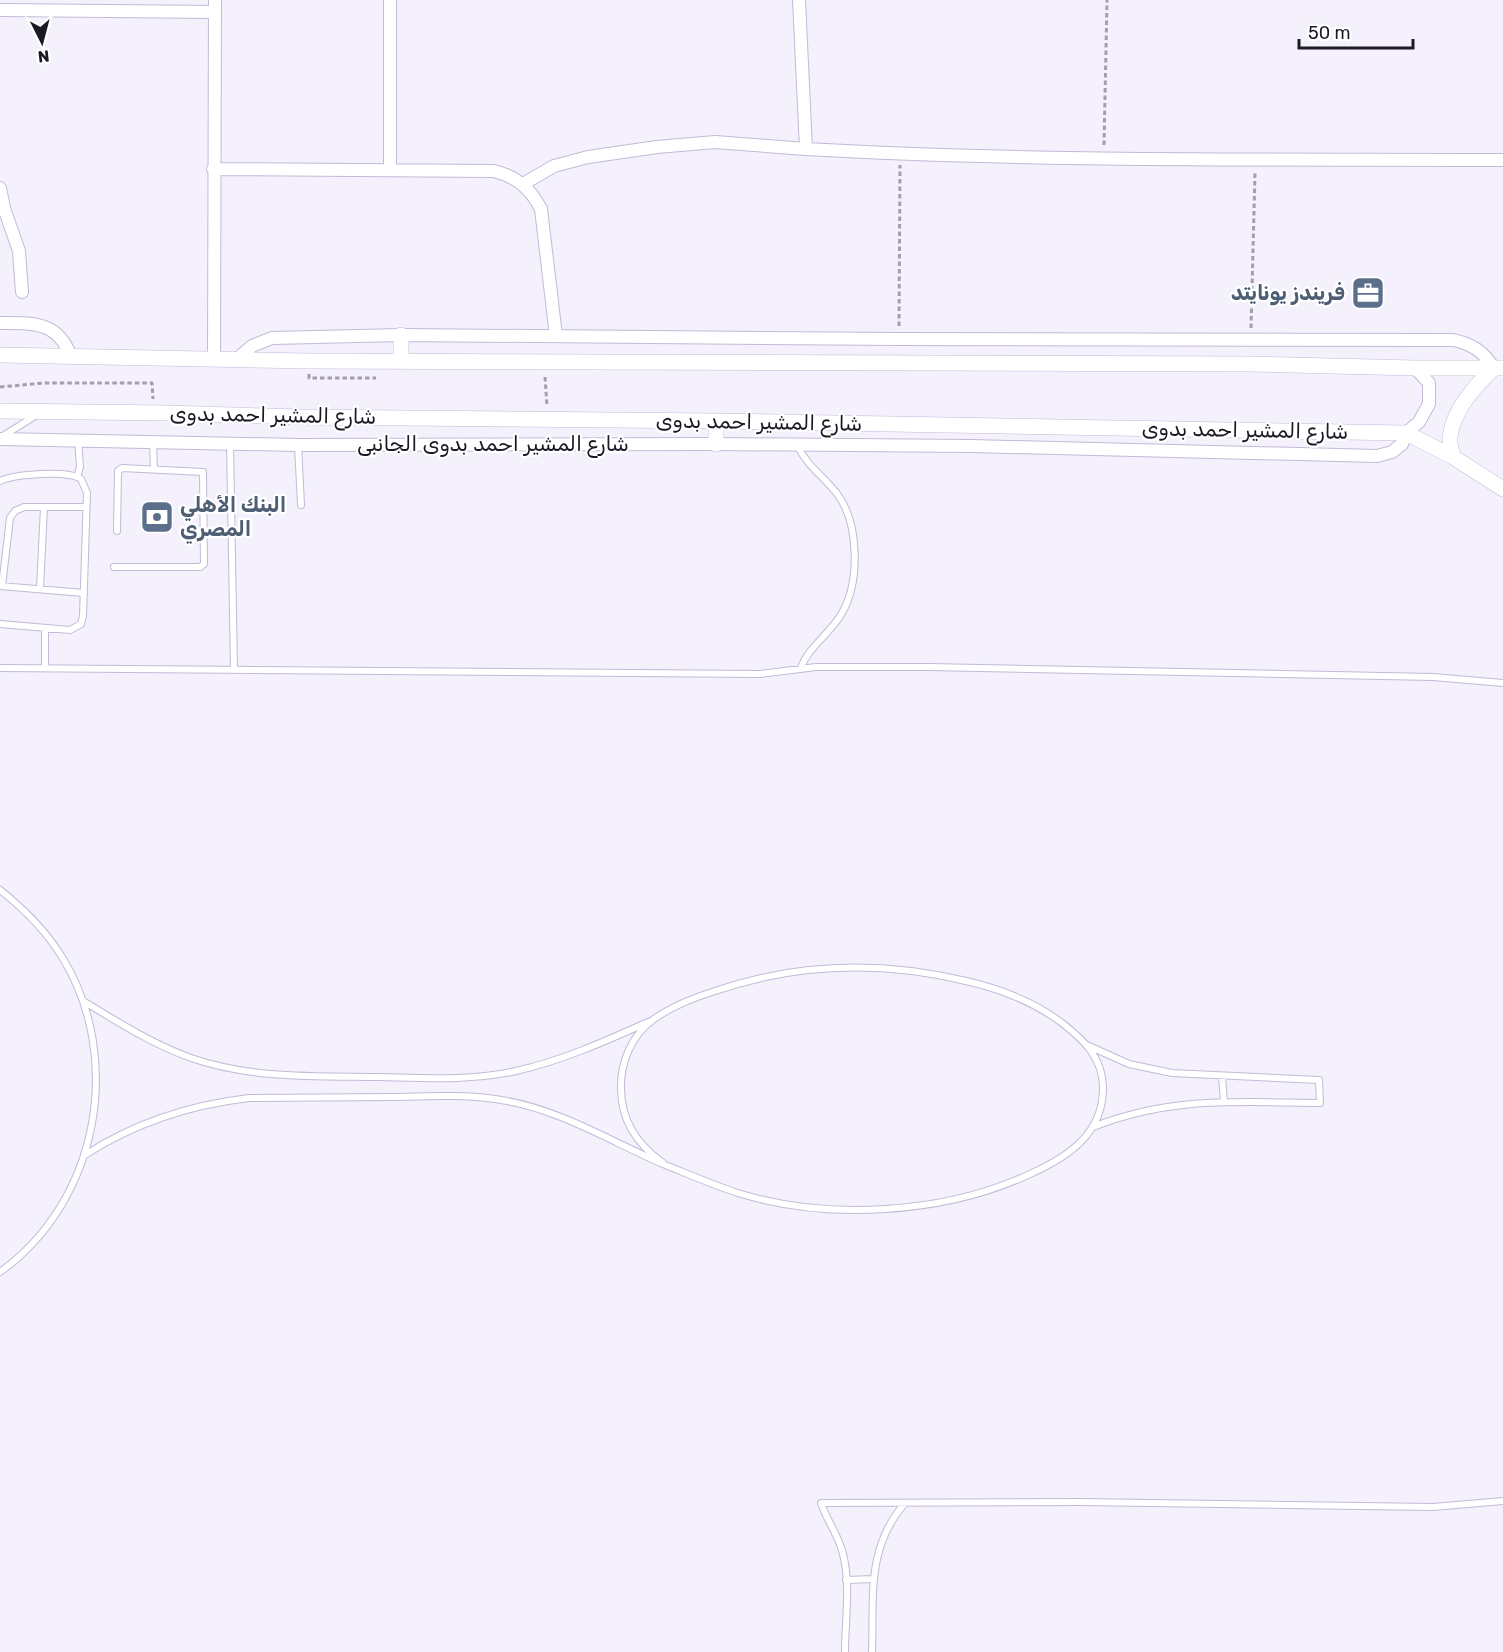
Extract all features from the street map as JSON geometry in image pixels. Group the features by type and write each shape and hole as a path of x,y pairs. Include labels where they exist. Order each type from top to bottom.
{"street":[{"path":"390,0 390,170"},
{"path":"799,0 806,149"},
{"path":"0,10 215,6 213,359"},
{"path":"523,184 554,166 588,157 657,147 715,142 900,154 1503,160"},
{"path":"213,169 494,171 509,175 534,195 541,209 556,336"},
{"path":"0,188 4,208 17,243 22,292"},
{"path":"0,323 28,323 49,329 66,342 71,357"},
{"path":"236,360 252,346 272,338 401,335 1453,340 1477,348 1498,368"},
{"path":"401,335 401,362"},
{"path":"0,355 401,362 1238,363 1498,368"},
{"name":"شارع المشير احمد بدوى الجانبى","path":"0,439 298,445 971,446 1377,456 1392,452 1402,444 1406,433 1419,422 1429,404 1429,383 1415,368"},
{"path":"1453,457 1449,440 1459,411 1475,387 1498,368"},
{"name":"شارع المشير احمد بدوى","path":"0,411 1406,433 1453,457 1503,489"},
{"path":"716,421 716,444"}],"lane":[{"path":"0,439 42,411"},
{"path":"77,477 80,467 78,439"},
{"path":"153,443 154,469"},
{"path":"230,444 234,669"},
{"path":"298,445 301,505"},
{"path":"797,445 807,463 837,494 848,514 853,536 854,570 851,593 842,614 801,668"},
{"path":"114,567 200,567 204,564 202,472 127,468 118,471 117,531"},
{"path":"0,481 15,477 69,474 77,477 86,488 84,593 82,620 78,627 70,630 0,624"},
{"path":"40,589 44,507"},
{"path":"84,593 1,586 10,518 19,508 86,507"},
{"path":"45,628 45,668"},
{"path":"0,668 760,674 801,668 929,667 1460,678 1503,683"},
{"path":"0,890 33,919 66,964 83,1001 96,1066 95,1111 85,1155 77,1177 53,1218 22,1254 0,1272"},
{"path":"83,1001 145,1038 183,1055 239,1070 286,1076 453,1078 496,1074 537,1065 582,1050 703,995 761,977 823,969 882,968 936,974 1003,991 1022,999 1049,1014 1074,1032 1095,1056 1102,1079 1102,1104 1093,1127 1077,1148 1016,1181 971,1196 897,1208 841,1209 787,1204 735,1192 663,1163 552,1113 511,1101 469,1096 249,1098 224,1101 199,1105 151,1120 128,1129 85,1155"},
{"path":"654,1019 639,1034 628,1052 622,1072 621,1093 627,1121 633,1133 641,1145 663,1163"},
{"path":"1088,1046 1129,1064 1150,1070 1319,1080 1320,1103 1201,1102 1157,1107 1093,1127"},
{"path":"1222,1076 1224,1102"},
{"path":"845,1652 846,1567 840,1543 821,1503 1081,1502 1433,1507 1503,1501"},
{"path":"872,1652 874,1579 878,1551 882,1538 905,1503"},
{"path":"846,1580 874,1579"}],"path":[{"path":"1104,157 1107,0"},
{"path":"899,339 900,154"},
{"path":"1250,339 1255,159"},
{"path":"545,377 548,420"},
{"path":"0,387 44,383 152,383 154,413"}],"place":[{"name":"فريندز يونايتد","path":"1368,293"},
{"name":"البنك الأهلي المصري","path":"157,517"}]}
